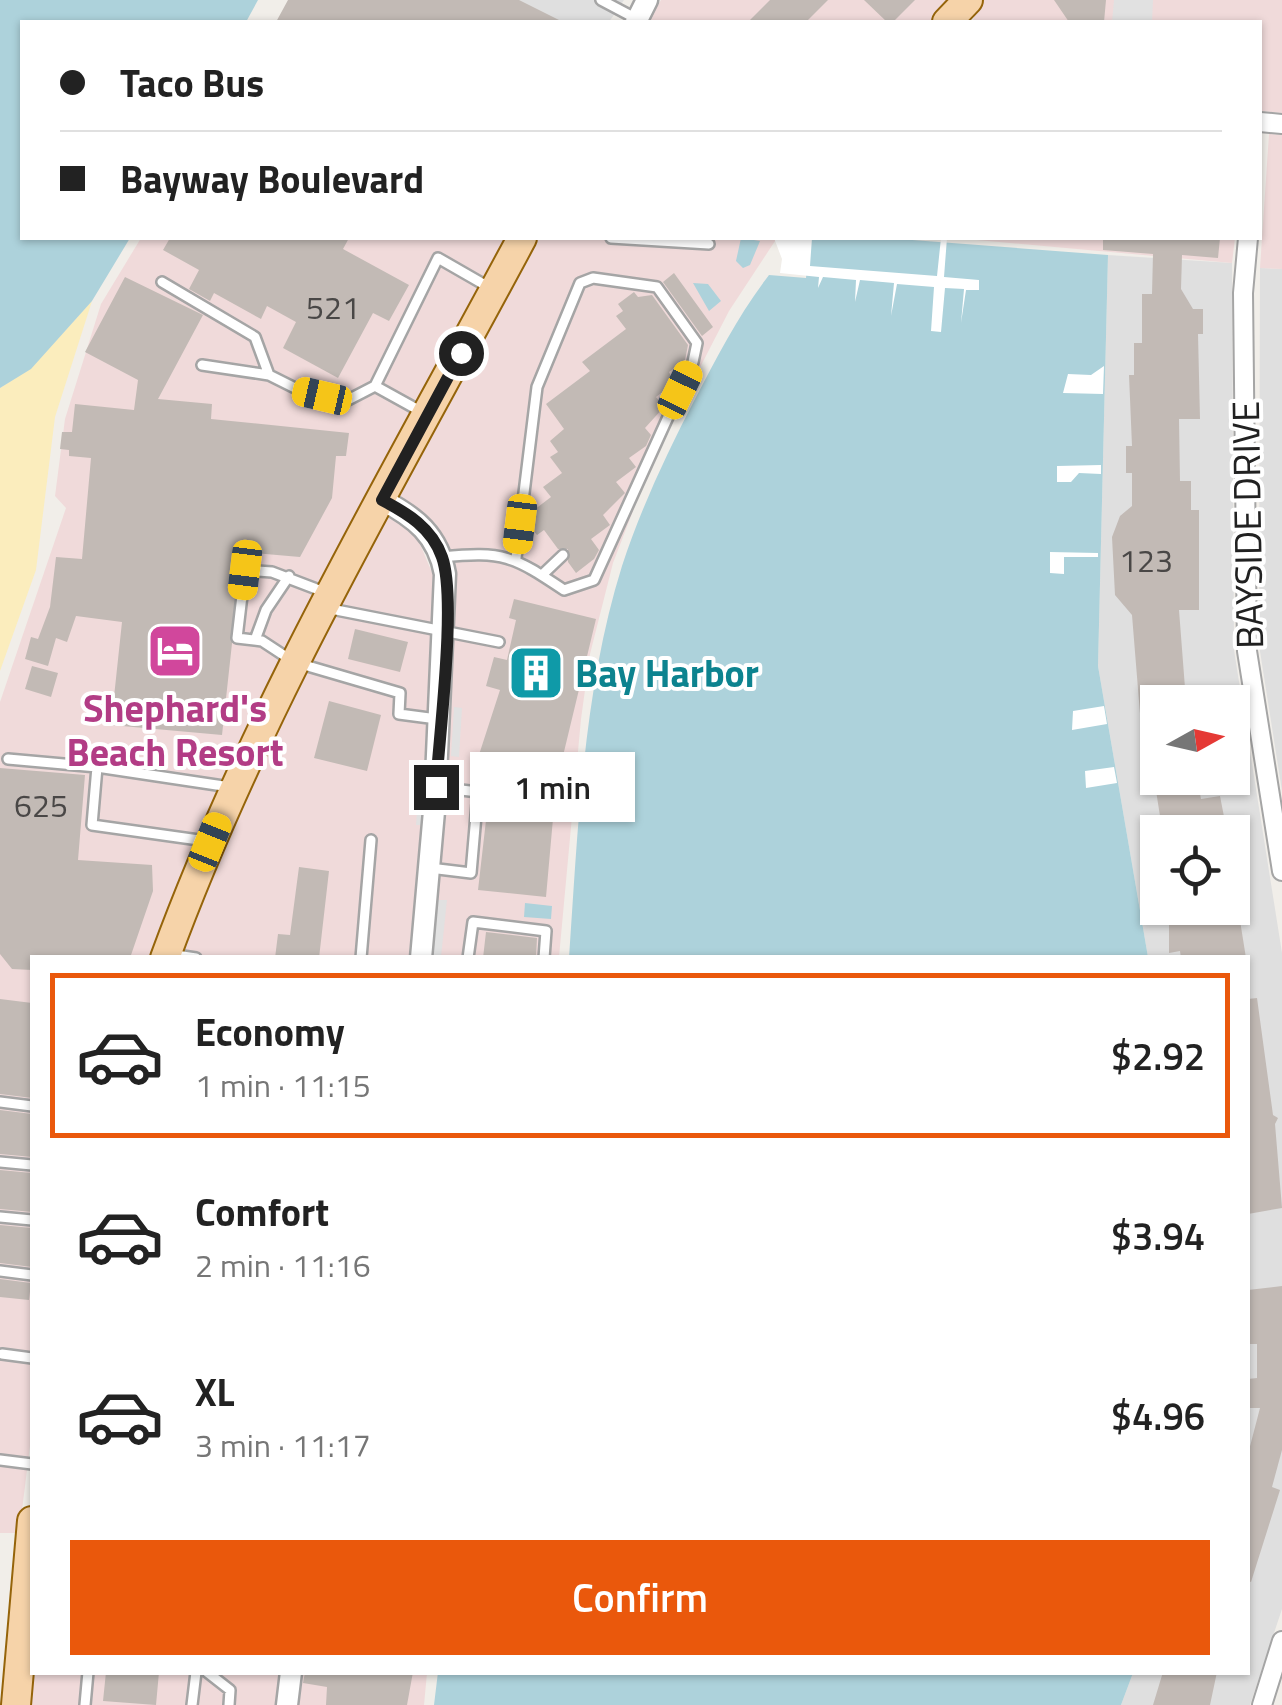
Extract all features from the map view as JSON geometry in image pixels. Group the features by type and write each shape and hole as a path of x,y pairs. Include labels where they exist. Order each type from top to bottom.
{"main road":[{"path":"166,955 233,788 294,662 521,240"},
{"path":"16,1705 30,1558"}],"street":[{"name":"BAYSIDE DRIVE","path":"1248,240 1243,293 1247,651 1282,871"},
{"path":"382,500 413,517 442,557 440,720 421,955"},
{"path":"1262,1705 1282,1642"},
{"path":"287,1705 291,1675"}],"lane":[{"path":"601,0 640,14"},
{"path":"646,240 709,244"},
{"path":"202,365 269,374 299,390 346,401 375,386 438,258 494,290"},
{"path":"442,557 484,553 516,558 564,590 594,580 693,362 698,343 672,316 656,287 593,278 580,283 537,387 516,558"},
{"path":"162,282 256,337 269,374"},
{"path":"375,386 428,416"},
{"path":"542,575 563,555"},
{"path":"440,720 399,714 400,693 294,662 276,648 237,638 245,570 289,576 326,601 444,634 499,642"},
{"path":"255,640 266,610 289,576"},
{"path":"8,758 202,779 233,788"},
{"path":"97,767 92,826 176,834 210,842"},
{"path":"430,868 471,872 477,808 478,792 436,787"},
{"path":"361,955 371,840"},
{"path":"468,955 474,922 546,930 544,955"},
{"path":"0,1102 30,1106"},
{"path":"0,1162 30,1165"},
{"path":"0,1217 30,1220"},
{"path":"0,1271 30,1275"},
{"path":"2,1354 30,1358"},
{"path":"0,1460 30,1464"},
{"path":"85,1705 88,1675"},
{"path":"192,1705 196,1675"},
{"path":"211,1675 230,1690 229,1705"}],"shaded area":[{"path":"494,0 624,0 610,20 532,20"},
{"path":"661,0 952,0 934,20 650,20"},
{"path":"984,0 1282,0 1282,113 1262,111 1262,20 973,20 975,8"},
{"path":"1114,0 1153,0 1152,20 1112,20"},
{"path":"1269,134 1282,135 1282,269 1260,268"},
{"path":"140,240 508,240 268,686 222,784 154,955 30,955 30,1446 16,1558 18,1533 0,1533 0,702 66,508 55,496 65,419 101,304"},
{"path":"534,240 776,240 729,311 653,459 613,563 590,654 581,719 559,955 433,955 447,800 457,573 454,555 436,524 398,496"},
{"path":"977,240 1235,240 1232,263"},
{"path":"1108,255 1232,263 1234,650 1240,685 1140,685 1140,795 1250,795 1250,751 1282,953 1282,1609 1250,1705 1121,1705 1132,1675 1250,1675 1250,955 1148,955 1143,925 1250,925 1250,815 1140,815 1140,910 1098,666"},
{"path":"1260,268 1282,269 1282,791 1259,645"},
{"path":"387,515 417,537 433,575 423,799 409,955 179,955 290,695"},
{"path":"454,707 462,708 459,757 451,756"},
{"path":"421,760 429,761 424,825 416,825"},
{"path":"438,900 447,900 441,955 432,955"},
{"path":"32,1675 279,1675 275,1705 28,1705"},
{"path":"303,1675 427,1675 424,1705 299,1705"}],"sand":[{"path":"92,301 55,417 36,570 0,671 0,388 31,368"}],"water":[{"path":"0,0 258,0 247,20 20,20 20,240 129,240 92,301 31,369 0,388"},
{"path":"741,240 760,241 750,265 743,268 736,261"},
{"path":"809,240 912,240 1108,255 1098,666 1148,955 569,955 590,711 622,566 637,523 695,399 729,335 769,275 806,278"},
{"path":"693,283 708,284 721,301 709,311"},
{"path":"525,903 552,906 551,919 524,917"},
{"path":"438,1675 1132,1675 1121,1705 434,1705"}],"pier":[{"path":"775,240 812,240 810,266 937,276 941,240 947,240 944,277 979,280 979,290 966,290 961,323 964,289 945,288 941,332 931,331 934,287 897,284 891,316 894,283 860,280 855,302 856,280 823,277 818,288 819,277 780,273 782,259"},
{"path":"1104,366 1103,394 1063,393 1068,374 1091,375"},
{"path":"1101,465 1101,474 1079,473 1071,482 1057,482 1057,466"},
{"path":"1050,552 1098,553 1098,557 1064,557 1064,574 1050,573"},
{"path":"1104,706 1107,724 1072,730 1073,711"},
{"path":"1114,767 1117,783 1086,788 1085,771"}],"building":[{"path":"288,0 519,0 559,20 277,20"},
{"path":"770,0 828,0 808,20 750,20"},
{"path":"864,0 915,0 895,20 885,20"},
{"path":"1054,0 1106,0 1104,20 1068,20"},
{"path":"169,240 348,240 343,249 409,285 389,321 373,313 338,378 283,348 296,322 267,306 261,319 214,293 210,301 189,289 199,270 163,250"},
{"path":"1103,240 1220,240 1218,258 1182,255 1181,289 1193,309 1203,309 1203,334 1198,334 1200,419 1179,419 1180,481 1191,481 1191,510 1199,510 1199,610 1179,610 1185,685 1140,685 1140,714 1132,615 1115,595 1112,537 1120,516 1132,506 1132,473 1126,473 1126,446 1132,446 1129,375 1134,375 1134,343 1142,343 1142,294 1152,294 1153,254 1103,250"},
{"path":"674,273 713,327 702,336 663,282"},
{"name":"Shephard's Beach Resort","path":"125,277 203,315 158,399 212,404 211,419 349,433 346,456 336,456 332,498 300,557 242,552 222,735 111,725 122,622 76,616 67,642 56,638 48,666 25,659 31,637 38,639 50,607 56,557 82,559 91,458 69,456 69,450 60,449 62,432 72,432 75,404 134,410 138,380 85,352"},
{"path":"634,292 638,297 652,295 688,345 685,360 669,372 674,383 656,397 664,407 645,428 651,435 646,446 629,458 636,467 616,482 625,493 603,515 610,525 591,539 599,550 576,573 568,562 568,549 558,549 544,530 537,535 528,524 530,513 551,497 543,487 562,473 550,457 558,452 550,441 564,429 546,404 590,371 582,362 626,329 616,316 623,311 618,304"},
{"path":"514,599 596,619 556,785 546,897 478,890 492,768 476,764 500,690 486,686 494,657 507,660 516,620 509,618"},
{"path":"355,629 408,642 400,672 348,659"},
{"path":"32,666 58,673 51,697 25,689"},
{"path":"329,701 381,715 367,771 314,758"},
{"path":"0,768 85,775 78,860 152,865 153,891 131,955 30,955 30,970 12,969 0,954"},
{"path":"1157,795 1200,795 1201,799 1220,796 1224,815 1160,815"},
{"path":"299,867 329,871 319,955 275,955 278,934 290,935"},
{"path":"1169,925 1241,925 1246,955 1181,955 1180,951 1169,953"},
{"path":"486,932 537,938 536,955 483,955"},
{"path":"1257,998 1273,1115 1278,1118 1275,1124 1282,1208 1250,1214 1250,999"},
{"path":"0,999 30,1003 30,1098 0,1094"},
{"path":"0,1110 30,1114 30,1157 0,1154"},
{"path":"0,1170 30,1173 30,1212 0,1209"},
{"path":"0,1225 30,1228 30,1267 0,1263"},
{"path":"0,1279 30,1283 29,1300 0,1297"},
{"path":"1282,1286 1282,1450 1272,1487 1280,1490 1251,1582 1250,1446 1260,1408 1250,1408 1250,1379 1257,1378 1257,1344 1250,1344 1250,1290"},
{"path":"106,1675 159,1675 156,1705 103,1701"},
{"path":"304,1675 412,1675 407,1705 326,1705 327,1687 303,1683"},
{"path":"1162,1675 1216,1675 1210,1705 1153,1705"}],"place":[{"name":"Shephard's Beach Resort","path":"175,651"},
{"name":"Bay Harbor","path":"536,673"}],"route":[{"path":"436,787 446,597 442,557 427,531 413,517 382,500 461,353"}]}
